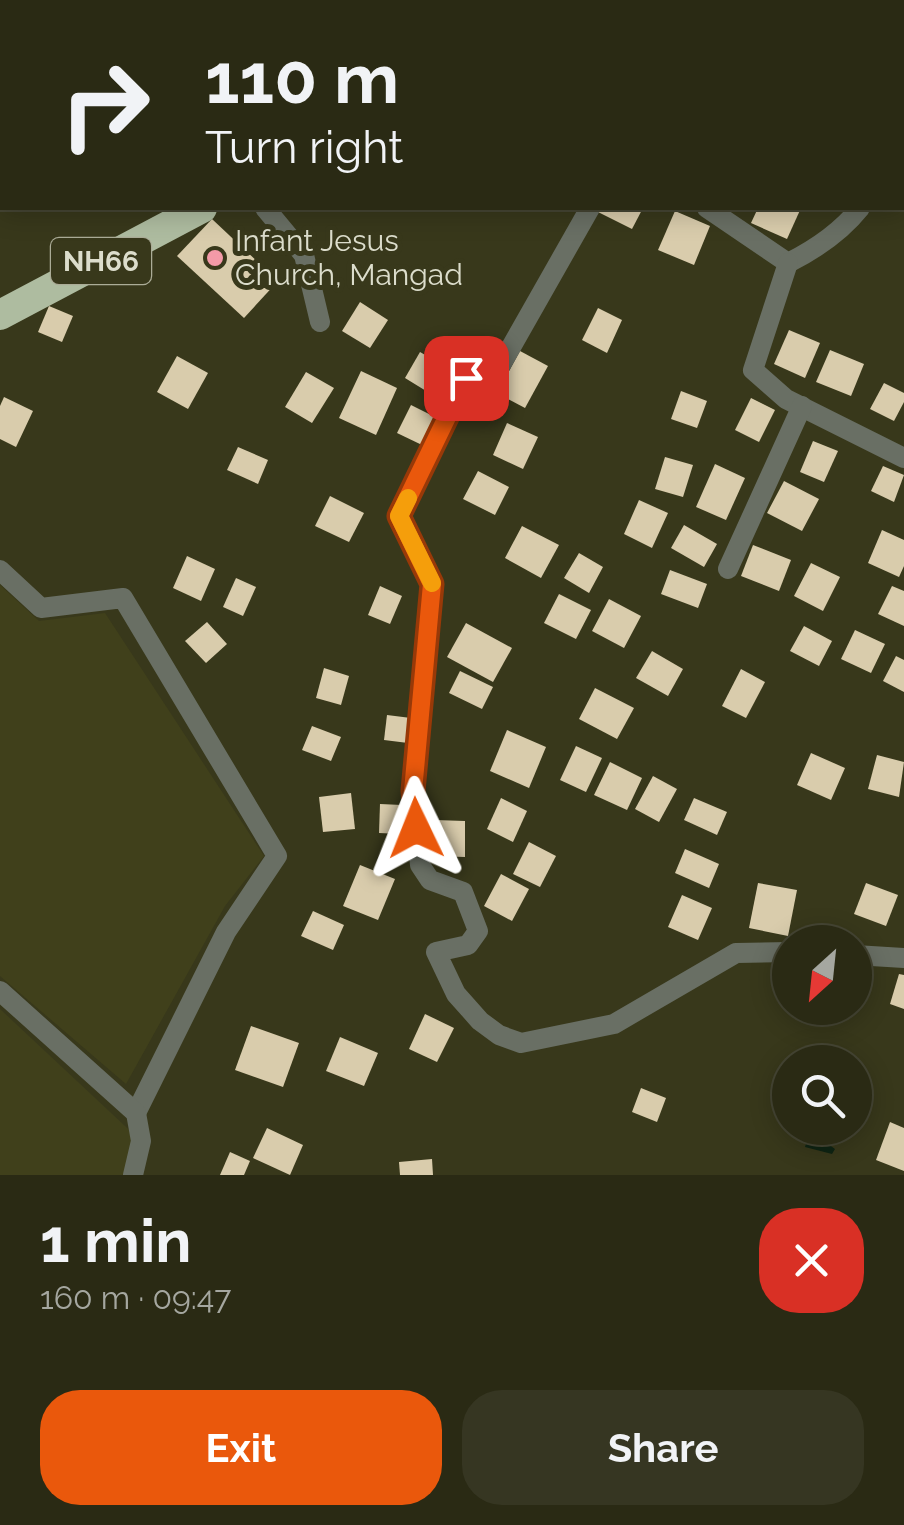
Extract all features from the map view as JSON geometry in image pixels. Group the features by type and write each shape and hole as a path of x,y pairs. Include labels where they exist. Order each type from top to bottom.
{"highway":[{"name":"NH66","path":"0,315 198,210"}],"street":[{"path":"267,210 304,255 320,322"},
{"path":"589,210 490,386 466,378 399,516 432,584 413,791 420,866 430,880 463,892 478,930 468,945 436,952 456,994 480,1020 498,1035 522,1043 614,1024 736,953 772,952"},
{"path":"710,210 788,263"},
{"path":"858,210 815,250 788,263 753,370 786,399 904,458"},
{"path":"728,569 802,406"},
{"path":"0,570 41,608 124,598 277,856 226,932 136,1113 140,1141 133,1175"},
{"path":"872,957 904,958"},
{"path":"0,991 136,1113"}],"shaded area":[{"path":"0,585 39,621 105,613 264,856 225,906 126,1084 0,976"},
{"path":"0,1009 141,1141 133,1175 0,1175"},
{"path":"829,1145 835,1149 832,1154 805,1147"}],"building":[{"path":"597,210 642,210 632,229"},
{"path":"757,210 800,210 787,239 751,223"},
{"path":"675,211 710,226 694,265 658,250"},
{"path":"212,219 278,281 244,318 177,256"},
{"path":"360,302 388,320 370,348 342,331"},
{"path":"49,306 73,316 62,342 38,332"},
{"path":"598,308 622,320 607,353 582,340"},
{"path":"789,330 820,343 805,378 774,364"},
{"path":"830,350 864,364 851,396 816,382"},
{"path":"520,351 548,366 525,408 497,393"},
{"path":"420,352 446,367 431,394 405,378"},
{"path":"177,356 208,373 188,409 157,392"},
{"path":"361,371 397,388 376,435 339,418"},
{"path":"306,372 334,388 312,423 285,407"},
{"path":"884,383 904,393 904,402 894,421 870,409"},
{"path":"681,391 707,401 697,428 671,419"},
{"path":"4,397 33,411 16,447 0,439 0,406"},
{"path":"751,398 775,410 759,442 735,430"},
{"path":"411,405 435,417 422,445 397,433"},
{"path":"507,423 538,437 523,469 493,455"},
{"path":"813,441 838,451 824,482 800,472"},
{"path":"238,447 268,460 258,484 227,470"},
{"path":"665,457 693,465 683,497 655,489"},
{"path":"715,464 745,478 726,520 696,507"},
{"path":"883,466 904,475 894,502 871,491"},
{"path":"478,471 509,487 495,515 463,499"},
{"path":"784,481 819,499 802,531 767,513"},
{"path":"330,496 364,513 349,542 315,526"},
{"path":"639,500 668,513 652,548 624,534"},
{"path":"684,525 717,544 704,567 671,548"},
{"path":"522,526 559,545 541,578 505,558"},
{"path":"882,530 904,540 904,566 899,577 868,563"},
{"path":"753,545 791,560 779,591 741,576"},
{"path":"579,553 603,567 589,593 564,578"},
{"path":"187,556 215,569 201,601 173,588"},
{"path":"811,563 840,577 823,611 794,596"},
{"path":"670,570 707,584 698,608 661,594"},
{"path":"236,578 256,587 243,616 223,607"},
{"path":"380,586 402,596 390,624 368,615"},
{"path":"892,586 904,591 904,626 878,614"},
{"path":"559,594 591,610 576,639 544,623"},
{"path":"609,599 641,616 624,648 592,631"},
{"path":"207,622 227,644 206,663 185,641"},
{"path":"466,623 512,648 493,682 447,657"},
{"path":"804,626 832,641 819,666 790,651"},
{"path":"855,630 885,644 871,673 841,659"},
{"path":"652,651 683,669 668,696 636,678"},
{"path":"896,656 904,660 904,692 883,681"},
{"path":"324,668 349,676 341,705 316,698"},
{"path":"741,669 765,682 746,718 722,706"},
{"path":"460,671 493,687 482,709 449,693"},
{"path":"595,688 634,708 617,739 579,719"},
{"path":"387,715 411,718 408,743 384,740"},
{"path":"312,726 341,737 331,761 302,750"},
{"path":"507,730 546,747 529,788 490,771"},
{"path":"576,746 602,758 586,792 560,780"},
{"path":"811,753 845,768 831,800 797,785"},
{"path":"877,755 904,762 899,797 868,789"},
{"path":"610,762 642,778 627,810 594,795"},
{"path":"653,776 677,789 659,822 635,809"},
{"path":"351,793 355,829 323,832 319,797"},
{"path":"501,798 527,811 513,842 487,829"},
{"path":"694,798 727,812 717,835 684,820"},
{"path":"380,804 402,805 401,834 379,833"},
{"path":"435,820 465,821 465,857 434,856"},
{"path":"529,842 556,856 540,887 513,874"},
{"path":"685,849 719,864 709,888 675,873"},
{"path":"360,865 395,879 378,920 343,906"},
{"path":"501,874 529,889 512,921 484,906"},
{"path":"758,883 797,890 790,925 772,925 772,933 749,928"},
{"path":"866,883 898,895 886,926 854,914"},
{"path":"682,895 712,908 698,940 668,927"},
{"path":"313,911 344,925 333,950 301,936"},
{"path":"899,974 904,975 904,1009 890,1004"},
{"path":"425,1014 454,1028 437,1062 409,1049"},
{"path":"251,1026 299,1043 283,1087 235,1070"},
{"path":"340,1037 378,1053 364,1086 326,1071"},
{"path":"641,1088 666,1098 657,1122 632,1112"},
{"path":"890,1122 904,1128 904,1171 876,1160"},
{"path":"267,1128 303,1145 290,1175 253,1158"},
{"path":"230,1152 250,1161 244,1175 220,1175"},
{"path":"432,1159 433,1175 400,1175 399,1162"}],"slow traffic":[{"path":"408,498 399,516 432,583"}],"place":[{"name":"Infant Jesus Church, Mangad","path":"215,258"}],"route":[{"path":"416,828 413,791 432,584 399,516 466,378"}]}
